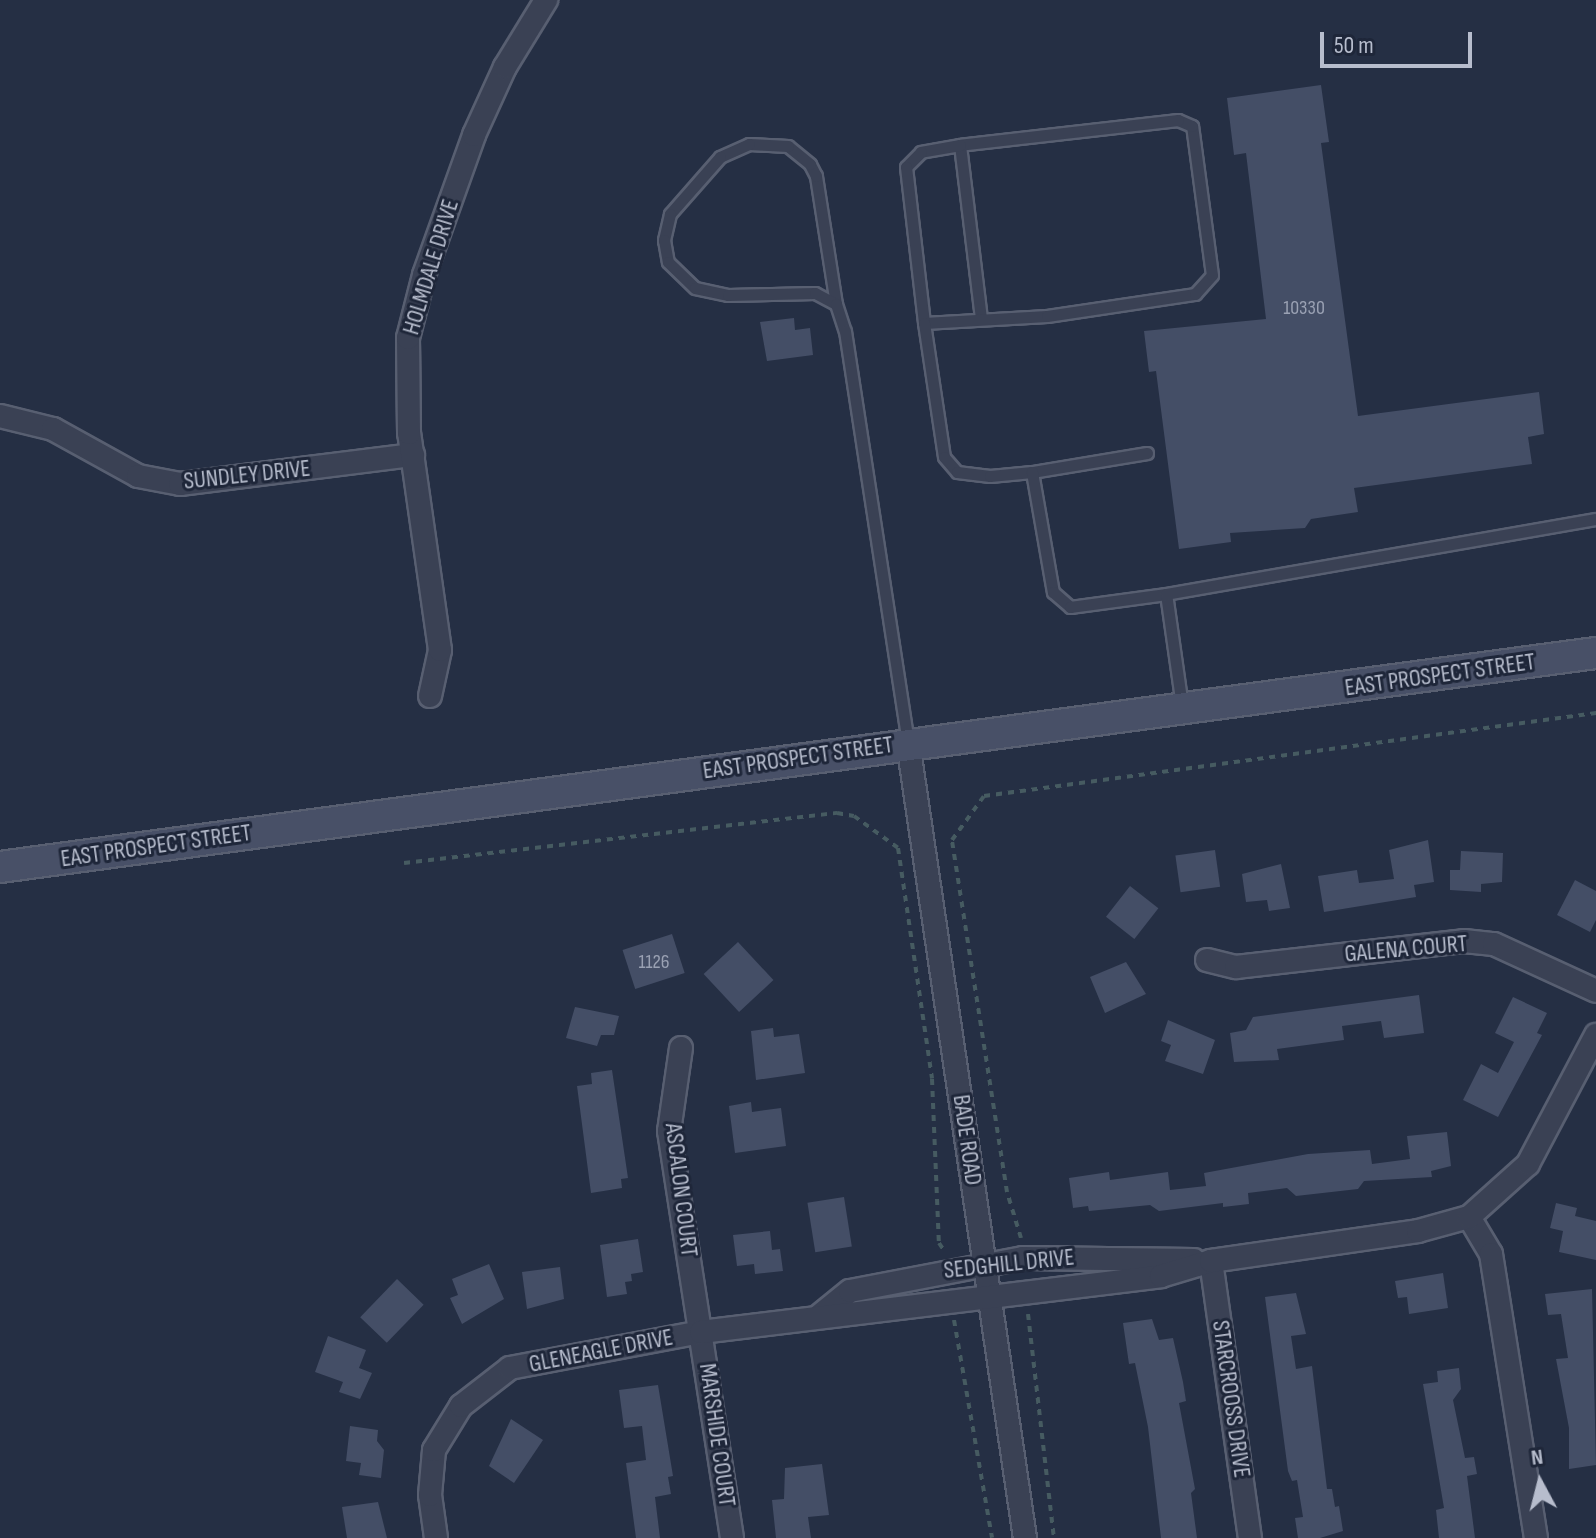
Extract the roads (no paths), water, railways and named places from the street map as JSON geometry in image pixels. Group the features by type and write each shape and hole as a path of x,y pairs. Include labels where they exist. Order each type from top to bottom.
{"street":[{"name":"HOLMDALE DRIVE","path":"430,696 440,650 413,455 406,361 424,275 474,135 505,67 546,0"},
{"name":"SUNDLEY DRIVE","path":"0,416 53,429 138,476 180,484 413,455"},
{"name":"EAST PROSPECT STREET","path":"0,867 1596,653"},
{"name":"BADE ROAD","path":"908,743 1025,1538"},
{"name":"GALENA COURT","path":"1207,960 1236,967 1479,942 1494,944 1596,991"},
{"path":"1536,1538 1491,1254 1469,1217 1528,1164 1596,1035"},
{"name":"ASCALON COURT","path":"681,1048 669,1131 701,1332"},
{"name":"SEDGHILL DRIVE","path":"701,1332 990,1293 1161,1276 1211,1261 1418,1231 1469,1217"},
{"name":"SEDGHILL DRIVE","path":"818,1317 850,1291 1040,1255 1211,1261"},
{"name":"STARCROOSS DRIVE","path":"1211,1261 1250,1538"},
{"name":"GLENEAGLE DRIVE","path":"436,1538 430,1495 434,1450 461,1406 510,1368 701,1332"},
{"name":"MARSHIDE COURT","path":"701,1332 732,1538"}],"lane":[{"path":"924,323 1148,303 1195,294 1212,275 1192,126 1178,120 960,145 921,152 906,167 924,323 944,457 957,472 990,476 1147,453"},
{"path":"836,304 815,293 728,295 695,288 668,262 664,240 670,214 720,157 749,144 788,146 810,164 816,176 836,304 845,331 908,743"},
{"path":"960,145 981,318"},
{"path":"1032,472 1053,592 1070,607 1166,594 1596,519"},
{"path":"1166,594 1182,710"}]}
